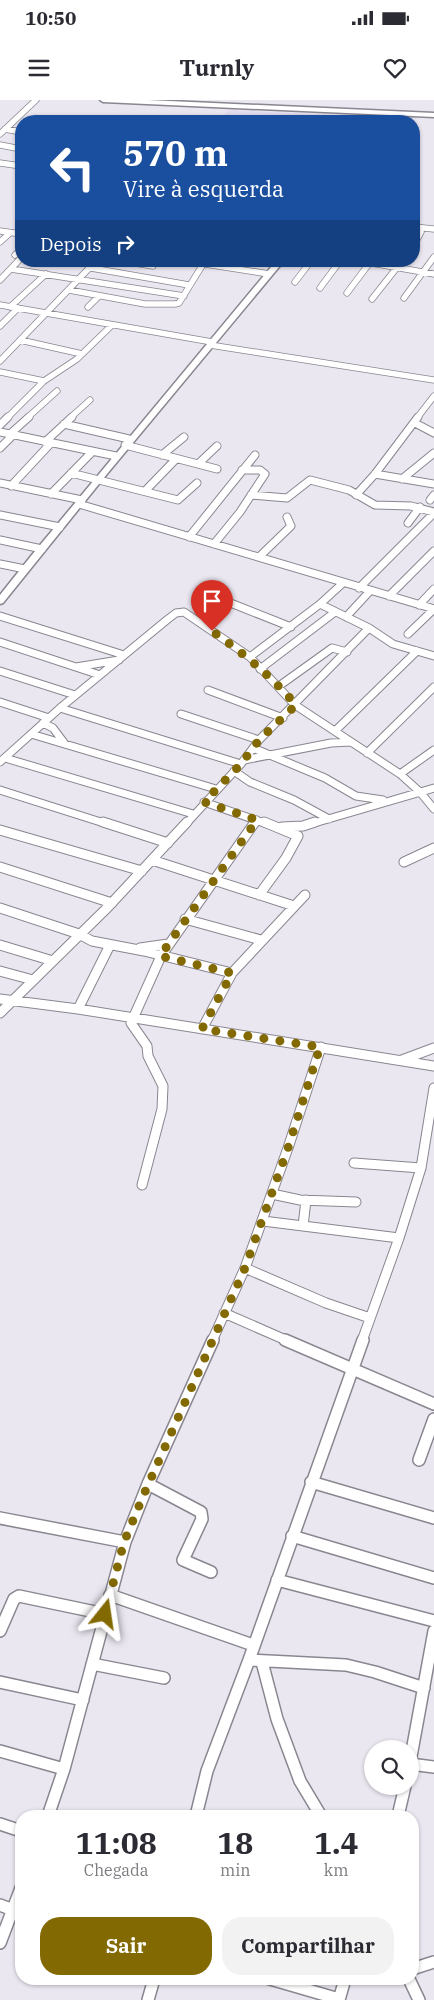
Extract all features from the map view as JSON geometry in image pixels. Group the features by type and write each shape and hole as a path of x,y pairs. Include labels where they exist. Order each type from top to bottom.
{"street":[{"path":"20,115 36,100"},
{"path":"103,100 434,115"},
{"path":"179,100 434,110"},
{"path":"0,134 15,120"},
{"path":"5,129 15,131"},
{"path":"0,145 15,148"},
{"path":"0,163 15,165"},
{"path":"420,228 434,229"},
{"path":"0,231 15,233"},
{"path":"0,242 10,232"},
{"path":"404,298 434,256"},
{"path":"0,280 15,264"},
{"path":"69,290 145,304 165,305 179,302 201,267"},
{"path":"224,267 269,274"},
{"path":"0,601 4,591 42,549 100,479 127,442 275,267"},
{"path":"295,282 306,267"},
{"path":"320,288 336,267"},
{"path":"347,293 366,267"},
{"path":"372,299 397,267 434,274"},
{"path":"11,268 184,296"},
{"path":"0,361 91,268 189,285"},
{"path":"10,306 46,274"},
{"path":"88,307 98,296"},
{"path":"0,305 211,343 434,380"},
{"path":"0,326 18,308"},
{"path":"0,425 44,381 82,354 112,324"},
{"path":"20,340 82,354"},
{"path":"0,372 44,381"},
{"path":"425,378 434,387"},
{"path":"0,448 57,390"},
{"path":"356,495 432,405 434,396"},
{"path":"11,486 64,424 90,400"},
{"path":"415,423 434,433"},
{"path":"64,424 127,442 162,455 217,469"},
{"path":"0,432 116,456"},
{"path":"162,455 184,437"},
{"path":"198,464 217,446"},
{"path":"51,494 92,452"},
{"path":"402,479 434,453"},
{"path":"189,537 255,455"},
{"path":"146,490 176,459"},
{"path":"214,544 252,495 264,473 260,470 242,470"},
{"path":"71,473 146,490 180,500 197,482"},
{"path":"375,474 434,484"},
{"path":"252,495 287,498 310,480 346,488 375,505 420,507 434,513 359,588"},
{"path":"0,483 80,502 189,537 434,609"},
{"path":"408,523 420,507"},
{"path":"0,516 60,527"},
{"path":"259,557 292,526 287,517"},
{"path":"0,540 42,549"},
{"path":"389,596 434,551"},
{"path":"0,564 25,569"},
{"path":"250,657 320,604 343,583"},
{"path":"419,605 434,589"},
{"path":"346,617 370,591"},
{"path":"228,602 291,627"},
{"path":"320,604 369,628 388,641 418,651 432,653"},
{"path":"408,634 434,609"},
{"path":"5,757 60,708 174,614 182,612 188,613 250,657 260,669 280,686 296,705 400,774 420,792 434,809"},
{"path":"260,669 335,612"},
{"path":"0,616 121,658"},
{"path":"0,1013 142,871 234,771 259,740 296,705 369,628"},
{"path":"0,642 100,675"},
{"path":"280,686 332,648 347,652"},
{"path":"335,731 418,651"},
{"path":"76,667 121,658"},
{"path":"85,670 91,683"},
{"path":"0,671 76,696"},
{"path":"367,753 434,687"},
{"path":"208,690 283,718"},
{"path":"0,702 46,720 65,744"},
{"path":"60,708 242,762 331,743 351,742"},
{"path":"181,714 259,740"},
{"path":"31,734 216,789"},
{"path":"0,748 5,757 193,814"},
{"path":"253,748 325,778 356,796 388,800"},
{"path":"400,774 434,750"},
{"path":"423,757 434,761"},
{"path":"234,771 250,782 294,800 329,818"},
{"path":"280,828 303,826 434,788"},
{"path":"0,790 168,843"},
{"path":"351,812 356,806 356,796"},
{"path":"204,802 298,836"},
{"path":"142,1185 162,1109 163,1086 148,1056 147,1046 131,1025 133,1018 160,956 257,820"},
{"path":"259,895 286,858 303,826"},
{"path":"0,830 142,871"},
{"path":"404,862 434,848"},
{"path":"152,860 294,906"},
{"path":"0,867 112,902"},
{"path":"202,1029 232,973 261,940 306,895"},
{"path":"0,908 80,934 92,941 110,946 134,949 232,973"},
{"path":"185,919 261,940"},
{"path":"134,949 168,944"},
{"path":"0,945 53,961"},
{"path":"78,1009 110,946"},
{"path":"0,971 32,980"},
{"path":"0,999 78,1009 434,1066"},
{"path":"50,1810 64,1769 124,1542 245,1268 263,1221 320,1047"},
{"path":"402,1060 434,1048"},
{"path":"197,1810 207,1771 249,1660 399,1238 421,1168 434,1088"},
{"path":"354,1163 421,1168"},
{"path":"272,1194 306,1200 356,1202"},
{"path":"303,1226 306,1200"},
{"path":"263,1221 399,1238"},
{"path":"245,1268 326,1303 370,1318"},
{"path":"224,1313 434,1404"},
{"path":"419,1460 434,1419"},
{"path":"311,1482 434,1518"},
{"path":"148,1484 201,1512 202,1520 182,1560 211,1572"},
{"path":"0,1518 124,1542"},
{"path":"292,1536 434,1578"},
{"path":"277,1580 434,1621"},
{"path":"110,1595 253,1645"},
{"path":"0,1631 14,1599 19,1596 105,1614"},
{"path":"414,1740 434,1631"},
{"path":"249,1660 346,1666 424,1688"},
{"path":"262,1662 277,1719 300,1781 317,1810"},
{"path":"92,1664 164,1678"},
{"path":"0,1682 83,1700"},
{"path":"0,1751 64,1769"},
{"path":"419,1764 434,1767"},
{"path":"399,1810 403,1795"},
{"path":"0,1824 15,1829"},
{"path":"0,1943 15,1904"},
{"path":"0,1905 13,1910"},
{"path":"419,1966 434,1962"},
{"path":"148,2000 152,1985"},
{"path":"291,1985 339,1999 343,1985"},
{"path":"413,1985 419,2000"}],"shaded area":[{"path":"228,110 333,115 224,115"}],"route":[{"path":"105,1614 124,1542 245,1268 263,1221 320,1047 202,1029 232,973 160,956 192,908 257,820 204,802 241,764 259,740 296,705 280,686 260,669 250,657 212,631"}]}
